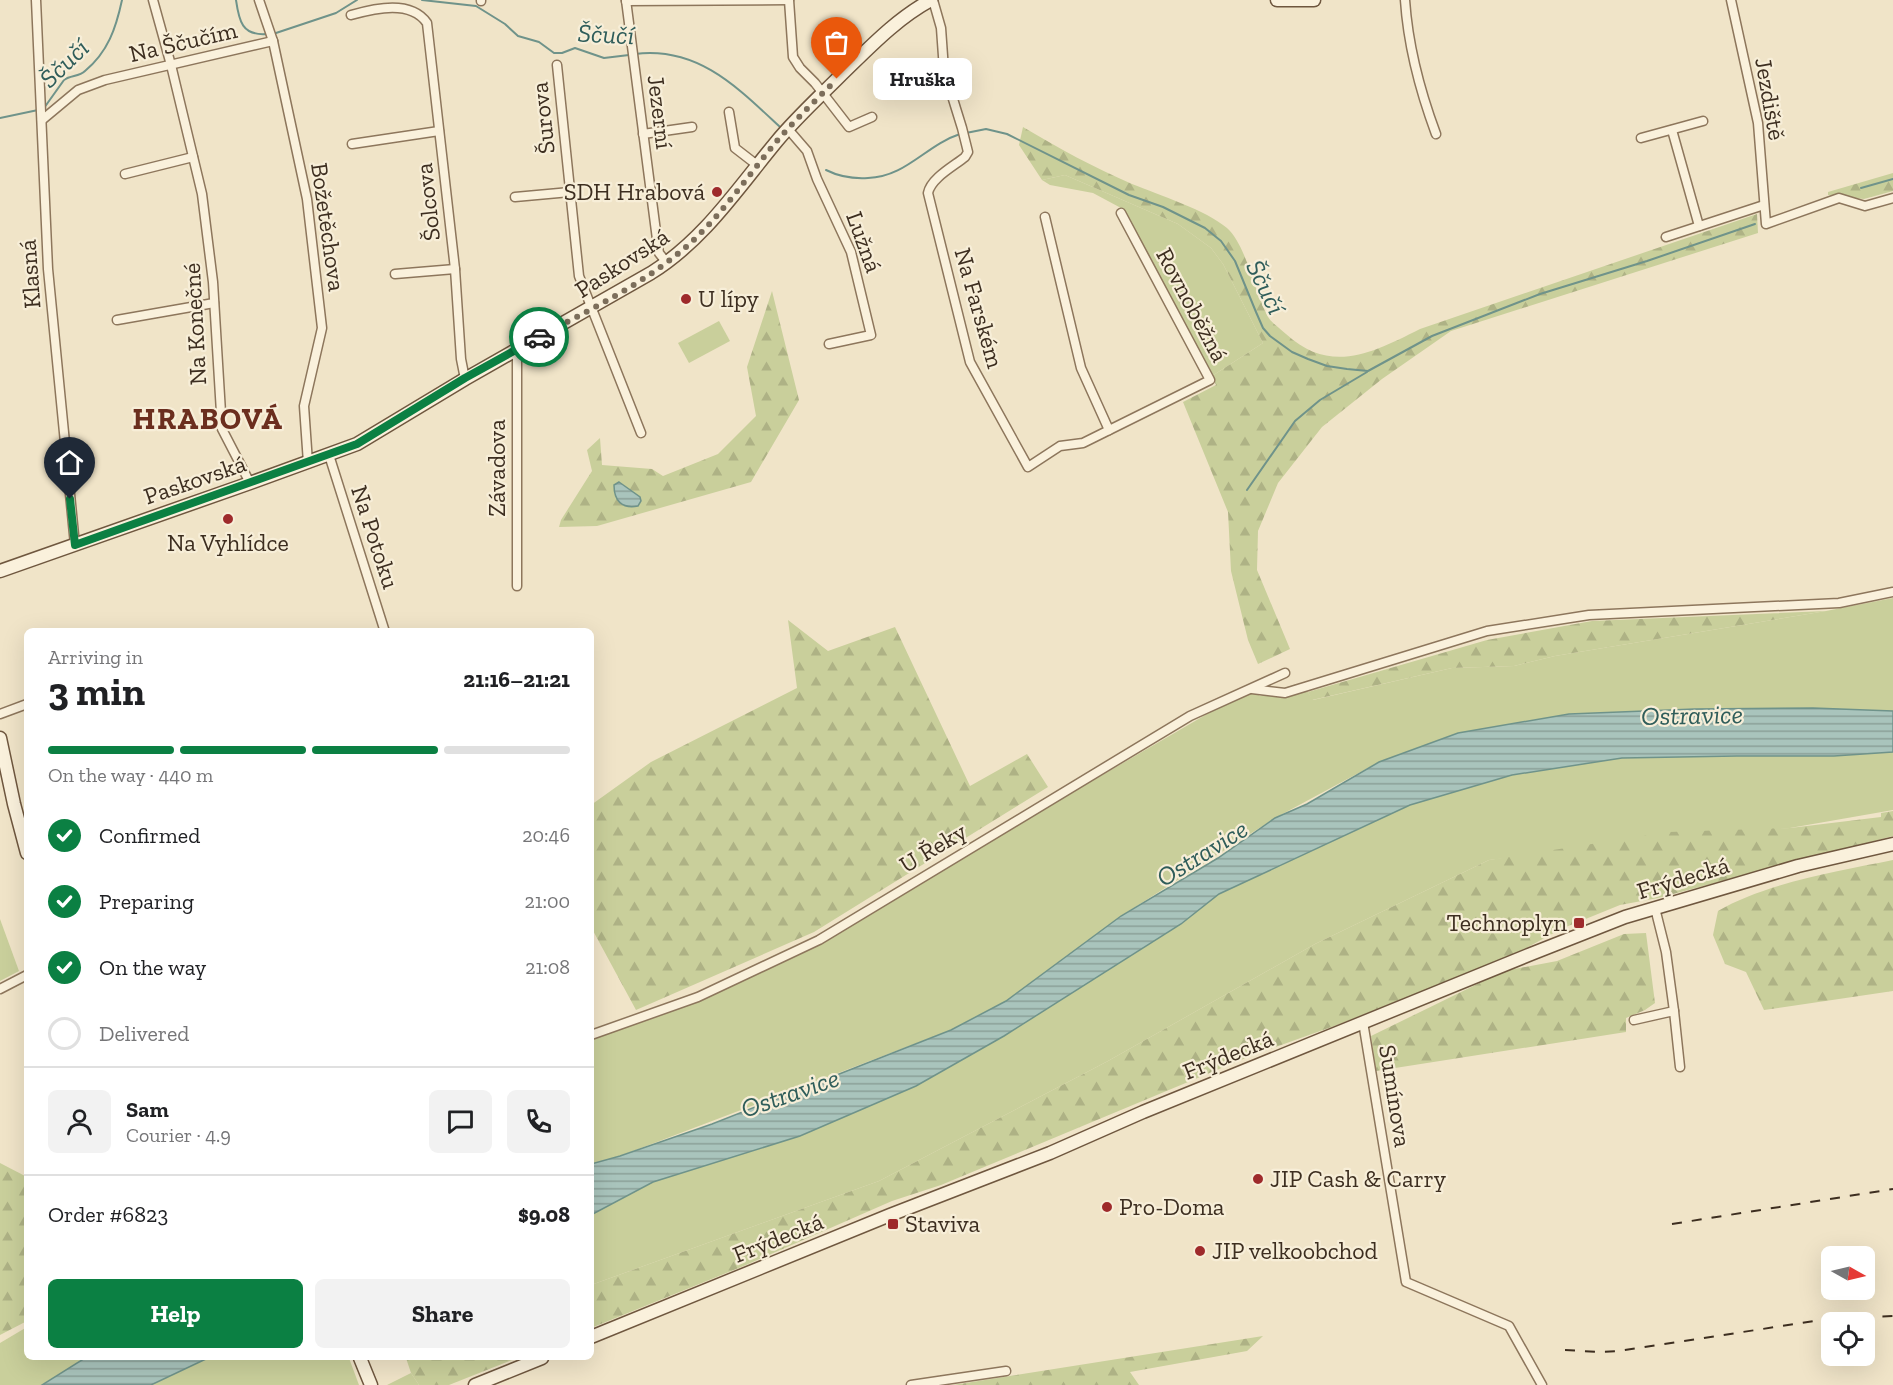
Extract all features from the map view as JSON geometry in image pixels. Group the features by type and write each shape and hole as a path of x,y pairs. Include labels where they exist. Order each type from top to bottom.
{"main road":[{"name":"Paskovská","path":"0,571 308,463 364,440 465,378 667,263 718,214 788,129 824,93 897,22 932,0"},
{"path":"1277,0 1314,0"},
{"path":"0,738 24,842"},
{"name":"Frýdecká","path":"594,1336 890,1215 1018,1166 1143,1112 1531,954 1655,908 1798,866 1893,844"},
{"path":"361,1360 371,1385"},
{"path":"475,1385 537,1360"}],"street":[{"name":"Klasná","path":"36,0 48,269 75,545"},
{"name":"Na Konečné","path":"153,0 202,194 209,239 222,429 250,483"},
{"name":"Božetěchova","path":"259,0 273,41 307,199 322,328 304,406 308,463"},
{"path":"626,1 789,0 793,57 800,68 824,93 849,127 872,117"},
{"name":"Na Farském","path":"932,0 941,28 944,70 968,152 929,187 928,193 970,362 1028,467 1060,446 1083,443 1109,430"},
{"path":"1405,0 1406,19 1419,82 1436,134"},
{"name":"Jezdiště","path":"1731,0 1758,123 1766,224 1839,198 1865,206 1893,198"},
{"name":"Jezerní","path":"626,1 658,247 659,253 667,263"},
{"name":"Šolcova","path":"351,15 383,7 405,7 422,15 427,23 454,269 461,360 465,378"},
{"name":"Na Ščučím","path":"42,120 78,90 105,80 273,41"},
{"name":"Šurova","path":"557,65 579,276 591,308"},
{"path":"729,112 735,148 757,165"},
{"path":"1641,138 1703,122"},
{"path":"643,134 692,127"},
{"name":"Lužná","path":"788,129 807,151 817,179 851,252 872,336 829,344"},
{"path":"1672,130 1699,226"},
{"name":"Šolcova","path":"352,144 439,131"},
{"path":"125,174 193,157"},
{"path":"515,196 570,192"},
{"path":"1666,237 1764,205"},
{"name":"Rovnoběžná","path":"1109,430 1210,380 1121,213"},
{"path":"1045,217 1081,368 1109,430"},
{"name":"Šolcova","path":"395,274 454,269"},
{"path":"117,320 214,303"},
{"path":"591,308 641,433"},
{"name":"Závadova","path":"517,349 517,586"},
{"name":"Na Potoku","path":"329,455 384,628"},
{"path":"1250,689 1285,693 1487,631 1577,617 1839,603 1893,591"},
{"name":"U Řeky","path":"594,1034 698,997 819,940 1191,716 1285,673"},
{"path":"0,714 24,705"},
{"path":"1655,908 1666,952 1680,1067"},
{"path":"0,989 24,977"},
{"path":"1634,1020 1674,1011"},
{"name":"Sumínova","path":"1363,1022 1406,1282 1509,1326 1542,1385"},
{"path":"911,1385 1006,1371"}],"green space":[{"path":"1023,127 1090,164 1218,221 1227,228 1240,246 1270,320 1303,347 1319,354 1336,357 1368,352 1420,329 1757,214 1758,233 1451,331 1382,379 1322,427 1278,483 1258,531 1257,570 1290,649 1258,664 1248,640 1231,571 1228,512 1183,402 1216,385 1212,376 1263,343 1223,264 1211,248 1178,224 1065,175 1042,180 1019,145"},
{"path":"1893,173 1893,191 1864,199 1828,195 1828,192"},
{"path":"1065,175 1178,224 1211,248 1223,264 1263,343 1212,376 1121,208 1093,193 1050,185 1042,180"},
{"path":"772,291 799,400 751,482 597,526 559,527 561,520 592,471 587,450 600,438 602,465 652,469 663,476 718,454 756,416 747,367"},
{"path":"719,321 730,341 689,363 678,343"},
{"path":"1893,598 1893,711 1695,709 1569,714 1458,733 1379,762 1275,818 1121,916 1006,1001 951,1030 620,1156 594,1163 594,1035 698,997 819,940 1250,689 1260,696 1296,684 1308,692 1313,700 1452,668 1514,666 1555,656"},
{"path":"1826,611 1555,656 1514,666 1452,668 1312,700 1308,692 1487,640 1592,621"},
{"path":"788,620 828,651 895,627 970,786 1027,754 1048,787 814,932 636,1010 594,933 594,803 651,762 797,688"},
{"path":"1893,750 1893,810 1790,828 1489,860 1315,944 1108,1061 879,1181 594,1284 594,1212 653,1182 800,1136 916,1086 1004,1036 1219,894 1410,805 1512,775 1622,758"},
{"path":"1893,811 1893,836 1658,898 1620,905 1561,929 1517,953 1337,1025 1248,1057 941,1185 892,1201 746,1265 594,1327 594,1284 879,1181 1108,1061 1315,944 1489,860 1669,832 1790,828 1881,817 1881,813"},
{"path":"1893,860 1893,991 1764,1010 1746,972 1725,964 1713,935 1718,911 1737,901 1780,885"},
{"path":"0,919 19,971 0,981"},
{"path":"1646,933 1655,1003 1626,1018 1626,1032 1376,1071 1371,1036 1504,971 1557,961 1624,934"},
{"path":"0,1163 24,1175 24,1323 0,1335"},
{"path":"24,1329 24,1360 82,1360 42,1385 0,1385 0,1343"},
{"path":"1263,1336 1247,1351 1130,1372 1139,1385 953,1385"},
{"path":"204,1360 350,1360 359,1385 151,1385"},
{"path":"407,1360 512,1360 449,1385 419,1385 411,1373"},
{"path":"411,1373 419,1385 387,1385"}],"water":[{"path":"619,482 640,497 641,501 638,506 632,507 620,503 614,485"},
{"name":"Ostravice","path":"1813,708 1893,711 1893,752 1834,756 1622,758 1512,775 1410,805 1219,894 1181,924 1004,1036 916,1086 800,1136 653,1182 594,1213 594,1163 712,1124 951,1030 1006,1001 1121,916 1218,858 1275,818 1307,804 1379,762 1458,733 1569,714 1695,709"},
{"path":"82,1360 204,1360 151,1385 42,1385"}],"waterway":[{"name":"Ščučí","path":"44,108 64,80 83,73 100,56 114,30 122,0"},
{"name":"Ščučí","path":"236,0 243,26 252,32 267,34"},
{"name":"Ščučí","path":"273,34 336,13 357,0"},
{"name":"Ščučí","path":"422,0 476,6 505,24 518,36 539,42 554,53 562,53 575,48 604,58 629,55"},
{"name":"Ščučí","path":"635,54 658,53 697,63 732,85 780,127"},
{"name":"Ščučí","path":"0,118 38,110"},
{"name":"Ščučí","path":"966,133 986,129 1007,134 1129,195 1163,207 1205,228 1221,241 1235,261 1263,328 1270,336 1292,352 1308,359 1327,366 1347,369 1368,371 1432,336 1540,294 1755,224"},
{"name":"Ščučí","path":"826,170 851,178 881,176 905,167 937,145 960,134"},
{"name":"Ščučí","path":"1861,188 1893,179"},
{"path":"1247,490 1295,421 1320,400 1367,372"}],"railway":[{"path":"1672,1224 1893,1189"},
{"path":"1565,1350 1618,1351 1828,1319 1893,1316"}],"way so far":[{"path":"539,337 662,267 681,251 718,214 785,132 837,79"}],"place":[{"name":"Hruška","path":"837,79"},
{"name":"SDH Hrabová","path":"717,192"},
{"name":"U lípy","path":"686,299"},
{"name":"Na Vyhlídce","path":"228,519"},
{"name":"Technoplyn","path":"1579,923"},
{"name":"JIP Cash & Carry","path":"1258,1179"},
{"name":"Pro-Doma","path":"1107,1207"},
{"name":"Staviva","path":"893,1224"},
{"name":"JIP velkoobchod","path":"1200,1251"}],"district":[{"name":"HRABOVÁ","path":"208,419"}],"route":[{"path":"70,499 75,545 357,444 465,378 539,337"}]}
